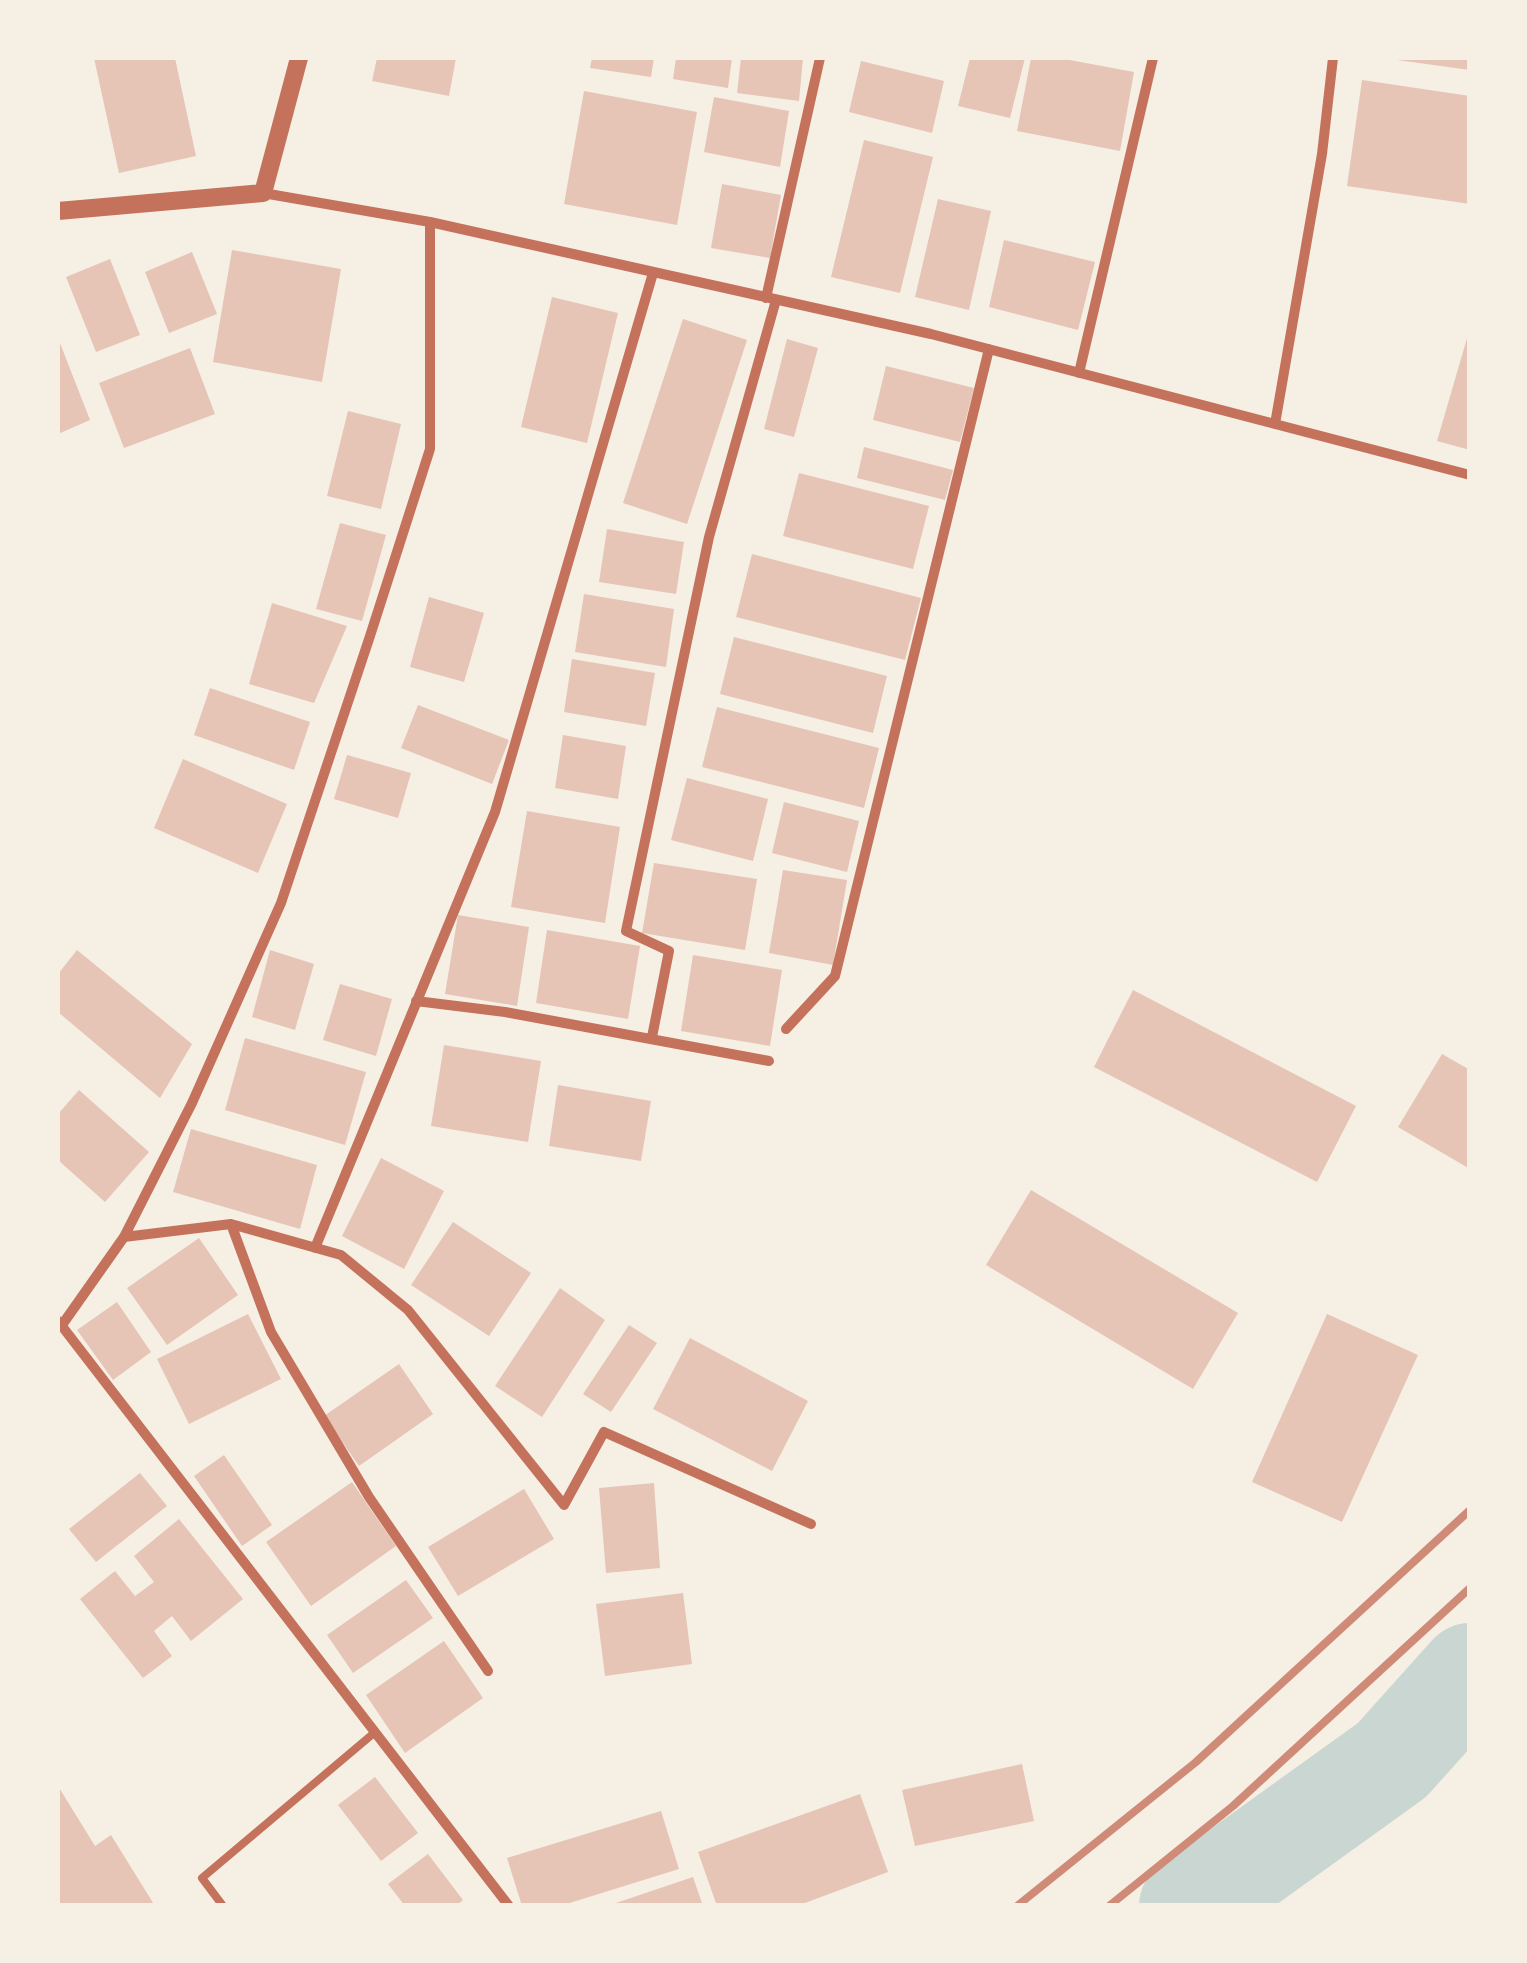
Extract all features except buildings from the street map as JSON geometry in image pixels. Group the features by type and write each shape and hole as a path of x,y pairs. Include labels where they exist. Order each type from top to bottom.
{"street":[{"path":"264,193 299,58"},
{"path":"652,1037 669,951 626,931 709,537 771,299 820,58"},
{"path":"1079,373 1153,58"},
{"path":"1275,424 1322,154 1334,58"},
{"path":"58,211 264,193 430,222 990,349 1470,475"},
{"path":"430,222 430,449 281,902 192,1104 124,1237 60,1322 509,1906"},
{"path":"316,1248 495,812 653,273"},
{"path":"786,1029 835,976 990,349"},
{"path":"416,1001 505,1012 769,1060"},
{"path":"124,1237 232,1224 341,1256 408,1310 564,1505 604,1432 811,1524"},
{"path":"232,1224 271,1332 368,1497 488,1671"}],"lane":[{"path":"223,1906 202,1878 374,1732"}],"waterway":[{"path":"1189,1906 1392,1760 1470,1673"}],"railway":[{"path":"1017,1906 1196,1762 1470,1510"},
{"path":"1109,1906 1233,1806 1470,1588"}]}
